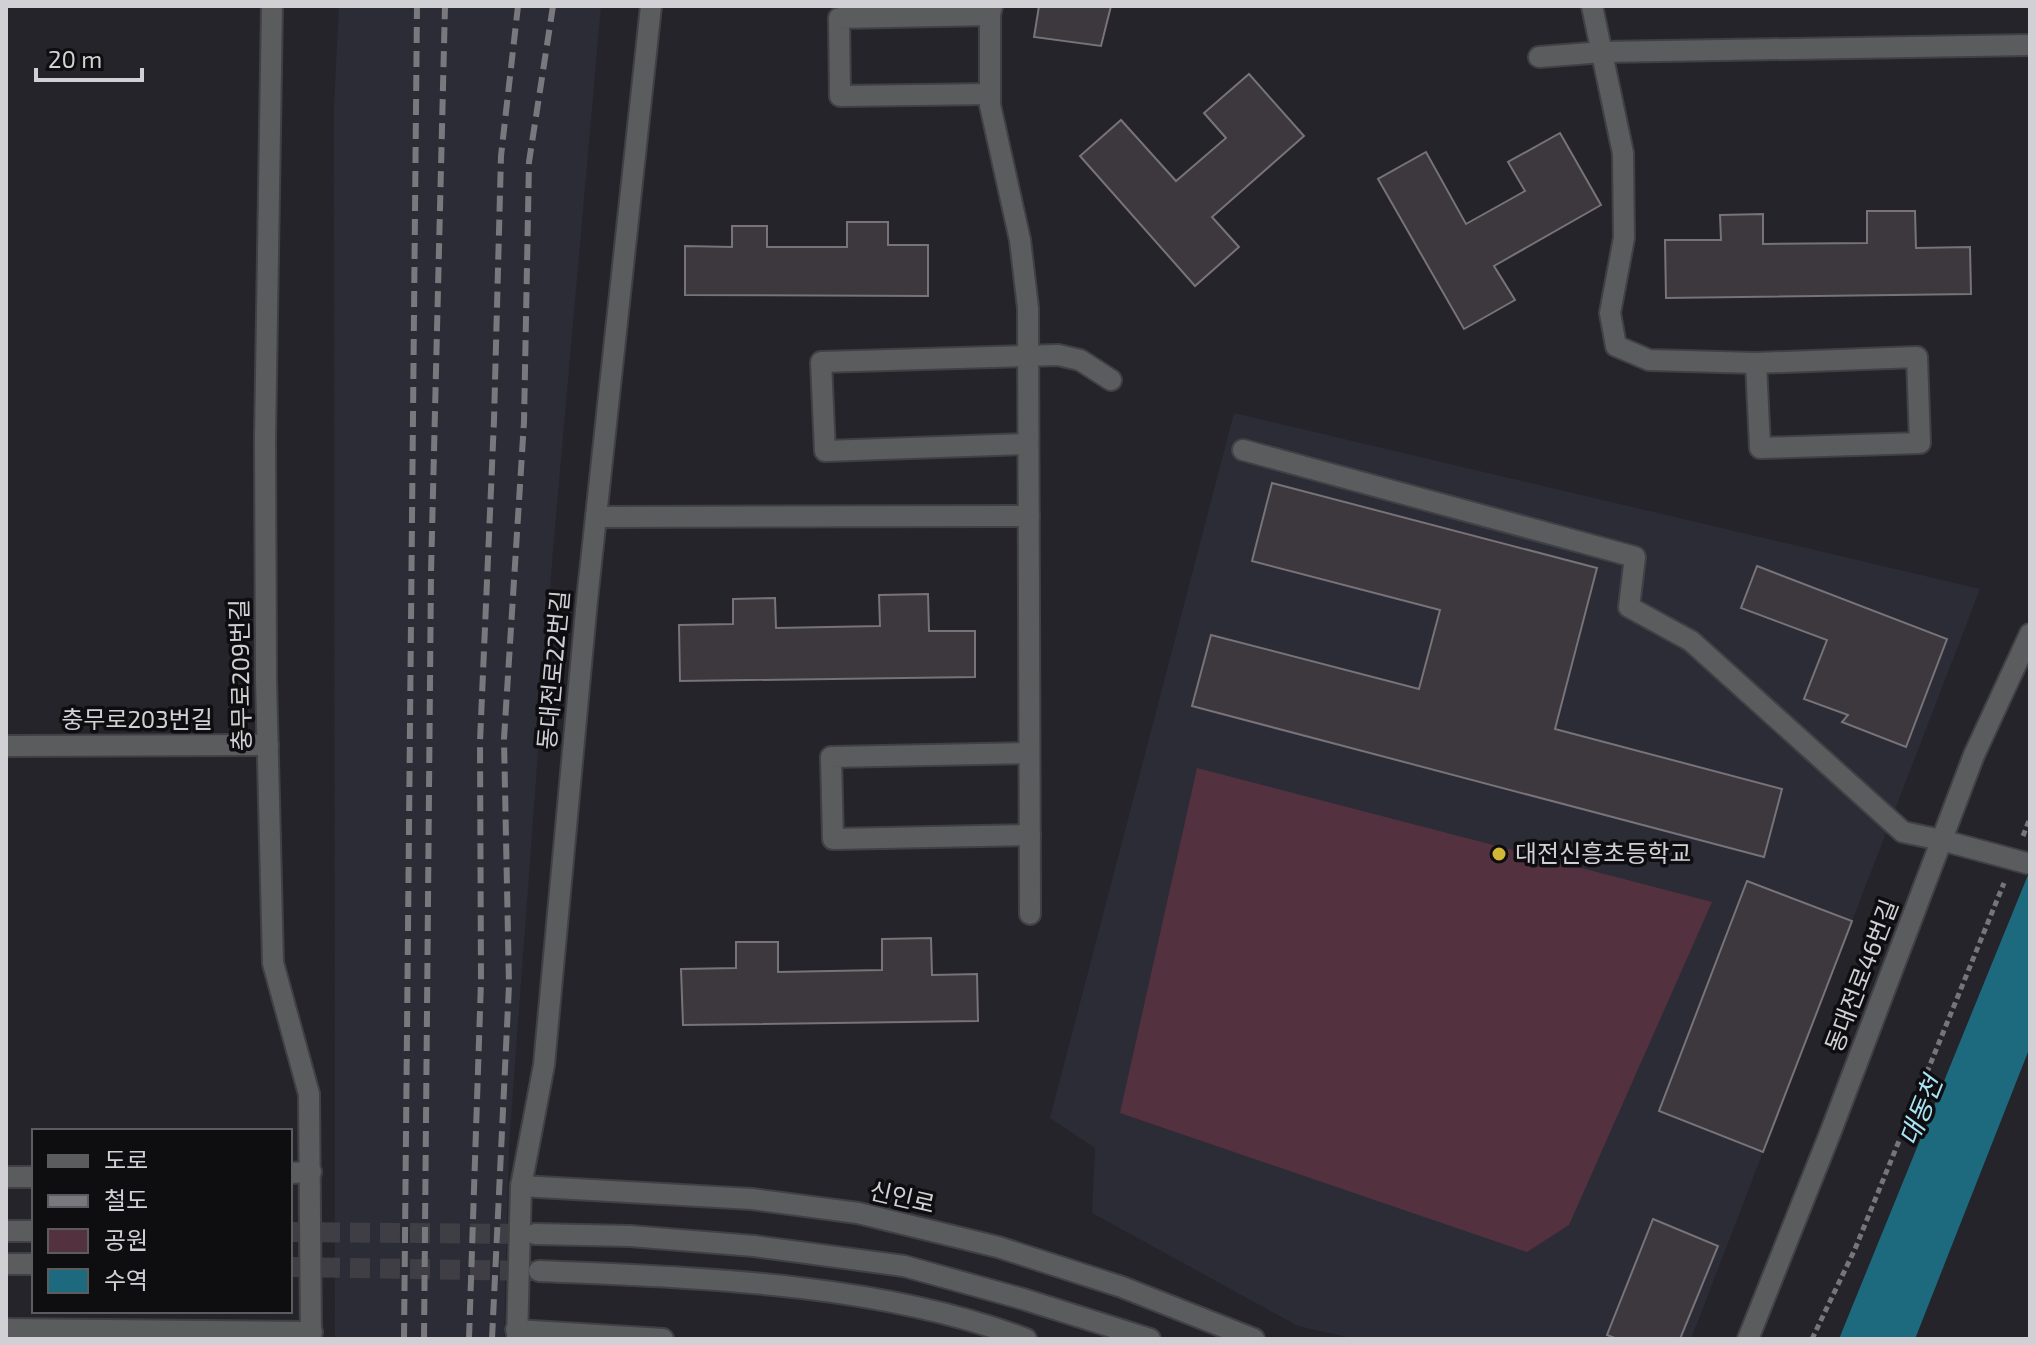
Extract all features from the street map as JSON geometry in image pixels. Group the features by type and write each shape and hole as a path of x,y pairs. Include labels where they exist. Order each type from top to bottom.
{"street":[{"name":"충무로209번길","path":"272,6 265,438 273,963 309,1094 300,1173 311,1335"},
{"name":"동대전로22번길","path":"516,1334 521,1186 544,1065 596,517 651,6"},
{"path":"1592,6 1623,153 1624,238 1610,313 1616,346 1649,360 1756,363 1917,357 1920,443 1760,448 1756,363"},
{"path":"990,94 840,96 839,18 991,10 990,105 1020,240 1028,308 1030,914"},
{"path":"1539,57 1603,52 2030,45"},
{"path":"1028,444 825,451 821,362 1058,355 1080,360 1111,380"},
{"path":"1243,450 1635,557 1629,607 1691,641 1903,832 1982,851 2024,855"},
{"path":"596,517 1029,516"},
{"name":"동대전로46번길","path":"1748,1339 1974,755 2030,634"},
{"name":"충무로203번길","path":"6,746 268,745"},
{"path":"1029,753 831,757 833,839 1030,835"},
{"path":"6,1177 32,1177"},
{"name":"신인로","path":"521,1186 752,1199 858,1213 998,1247 1122,1287 1254,1339"},
{"path":"6,1231 32,1231"},
{"path":"535,1234 630,1236 738,1244 904,1266 1150,1339"},
{"path":"6,1264 32,1264"},
{"path":"539,1271 718,1279 869,1299 981,1322 1026,1339"},
{"path":"6,1329 311,1335"},
{"path":"516,1334 663,1339"}],"path":[{"path":"2024,855 2030,818"},
{"path":"1812,1339 1855,1249 2007,875"}],"shaded area":[{"path":"339,6 601,6 553,550 509,1145 504,1339 335,1339 334,108"},
{"name":"대전신흥초등학교","path":"1234,413 1980,589 1691,1339 1356,1339 1298,1326 1092,1213 1095,1148 1050,1118"}],"green space":[{"path":"1197,768 1712,902 1569,1225 1527,1252 1120,1113"}],"water":[{"path":"2030,870 2030,1047 1915,1339 1839,1339"}],"building":[{"path":"1039,6 1111,6 1101,46 1034,37"},
{"path":"1249,74 1304,136 1212,217 1239,247 1195,286 1080,156 1121,120 1176,181 1226,138 1204,113"},
{"path":"1560,133 1601,205 1494,266 1515,300 1464,329 1378,179 1426,152 1466,224 1525,191 1508,162"},
{"path":"1867,211 1915,211 1916,248 1970,247 1971,294 1666,298 1665,240 1721,240 1720,215 1763,214 1763,244 1867,243"},
{"path":"847,222 888,222 888,245 928,245 928,296 685,295 685,246 732,247 732,226 767,226 767,247 847,247"},
{"path":"1272,483 1597,568 1555,729 1782,789 1764,857 1192,706 1211,635 1419,689 1440,610 1252,561"},
{"path":"1757,566 1947,639 1906,747 1842,722 1848,715 1804,699 1827,640 1741,608"},
{"path":"928,594 929,631 975,631 975,677 680,681 679,625 733,624 733,599 775,598 776,628 880,626 879,595"},
{"path":"1747,881 1852,921 1763,1152 1659,1111"},
{"path":"931,938 932,975 977,974 978,1021 683,1025 681,969 736,968 736,942 778,942 778,972 882,970 882,939"},
{"path":"1653,1219 1718,1246 1680,1339 1617,1339 1607,1335"}],"tunnel":[{"path":"292,1232 535,1234"},
{"path":"292,1267 534,1271"}],"railway":[{"path":"404,1339 417,6"},
{"path":"424,1339 431,573 445,6"},
{"path":"469,1339 481,981 480,742 494,420 501,156 518,6"},
{"path":"492,1339 509,985 504,739 524,422 529,162 553,6"}],"place":[{"name":"대전신흥초등학교","path":"1499,854"}],"water label":[{"name":"대동천","path":"1921,1111"}]}
